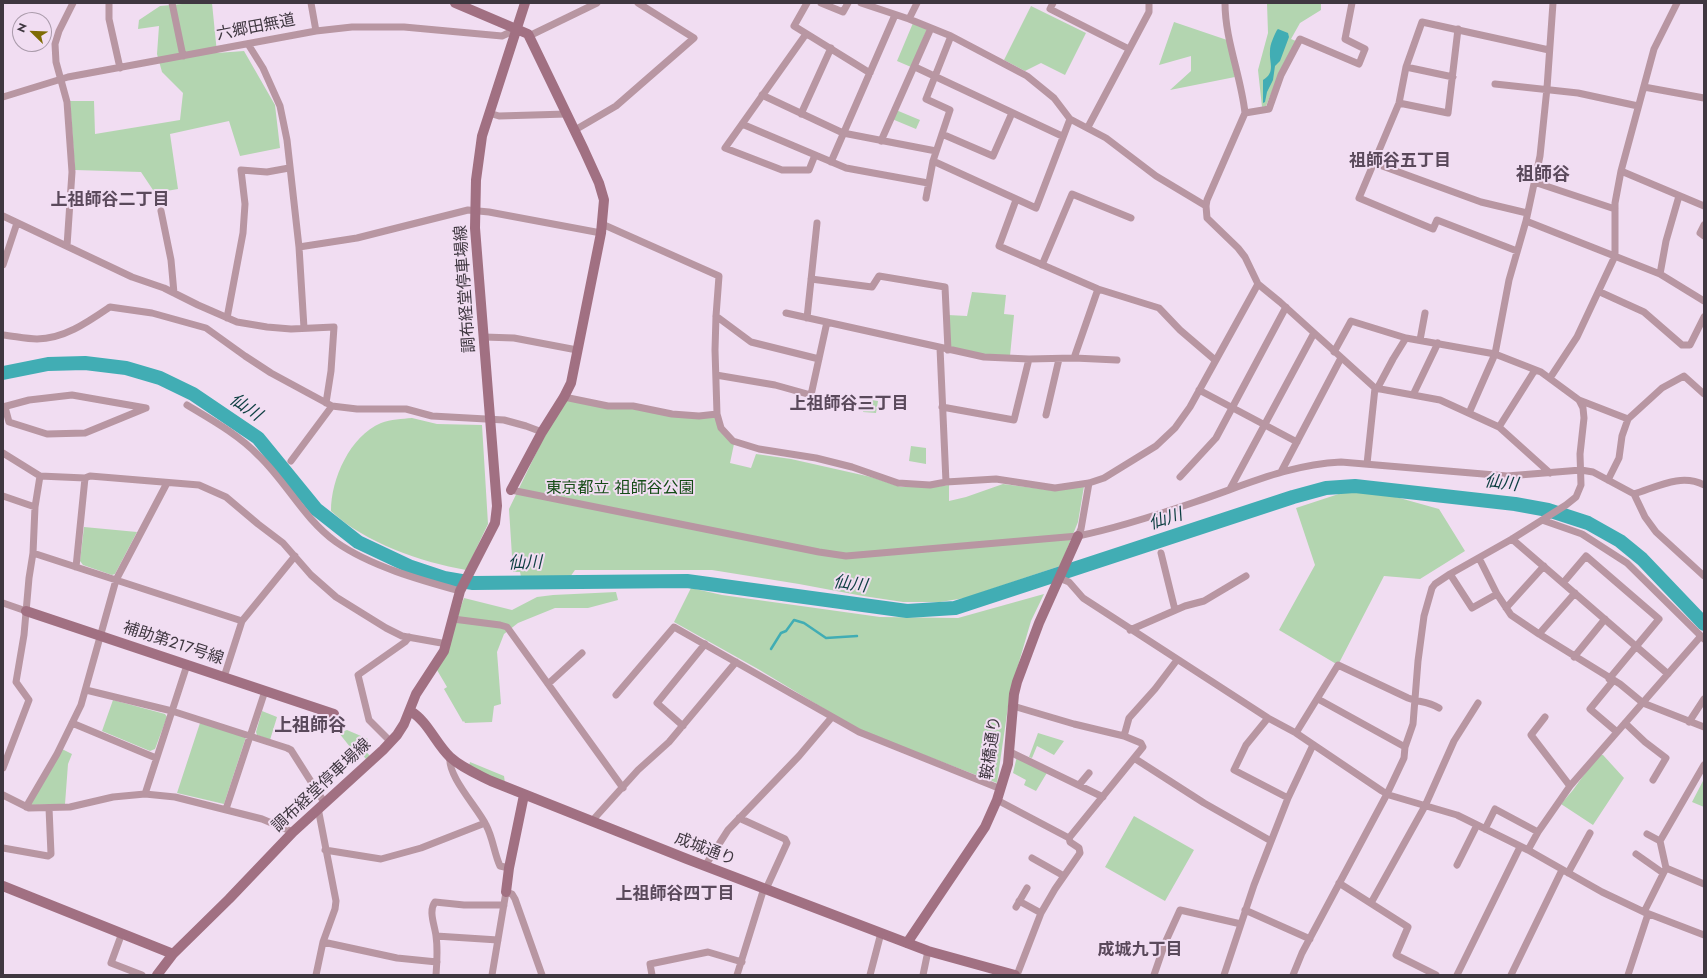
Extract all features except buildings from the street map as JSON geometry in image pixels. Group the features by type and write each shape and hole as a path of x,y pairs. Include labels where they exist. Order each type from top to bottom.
{"street":[{"path":"67,246 72,172 67,102 56,62 56,44 59,31 72,3"},
{"path":"109,3 109,19 120,68"},
{"path":"173,3 183,56"},
{"path":"311,3 316,31"},
{"path":"455,3 526,32 529,36 575,130 602,193 604,207 602,228 570,383 564,397 542,432 511,490 819,552 846,556 1078,536 1108,530 1196,502 1281,472 1306,465 1323,463 1342,462 1507,476 1581,470 1593,472 1634,494 1645,517 1656,532 1704,576"},
{"name":"調布経堂停車場線","path":"157,975 173,954 229,899 293,832 391,742 404,724 416,694 444,651 460,590 470,573 496,517 497,506 475,210 478,155 489,113 525,3"},
{"path":"529,36 597,3"},
{"path":"575,130 616,106 694,38 638,3"},
{"path":"807,3 794,26 870,73"},
{"path":"820,3 843,12 848,3"},
{"path":"861,3 909,19 951,36 1027,76 1054,98 1070,119 1088,127 1106,138 1156,176 1206,206"},
{"path":"909,19 917,3"},
{"path":"1053,3 1050,9 1129,49"},
{"path":"1088,127 1149,12 1149,3"},
{"path":"1225,3 1231,50 1245,113 1210,192 1206,206 1207,218 1238,248 1245,257 1258,284 1286,307 1376,389 1440,400 1469,413 1498,427 1550,473"},
{"path":"1245,113 1269,109 1281,75 1300,40 1359,64 1365,49 1346,39 1352,3"},
{"path":"1469,413 1495,354 1504,304 1540,156 1548,88 1549,50 1553,3"},
{"path":"1550,378 1578,337 1600,292 1615,256 1615,209 1621,171 1654,49 1677,3"},
{"path":"831,162 895,15"},
{"path":"1517,251 1437,220 1433,229 1359,198 1399,103 1406,67 1422,22 1549,50"},
{"name":"六郷田無道","path":"3,97 60,79 316,31 352,28 404,28 502,36 517,29"},
{"path":"881,141 931,28"},
{"path":"1399,103 1448,113 1458,29"},
{"path":"806,34 725,148 782,170 809,170 815,155"},
{"path":"926,198 933,161 950,110 926,99 951,36"},
{"path":"248,44 263,68 280,106 287,140 299,247 304,328"},
{"path":"801,114 831,48"},
{"path":"915,67 1062,136"},
{"path":"1406,67 1453,77"},
{"path":"1495,84 1548,88 1638,106"},
{"path":"1644,87 1704,98"},
{"path":"762,95 843,133 936,151"},
{"path":"489,113 499,116 567,114"},
{"path":"942,134 993,156 1012,113"},
{"path":"933,161 1036,208 1062,136 1070,119"},
{"path":"742,124 846,168 928,183"},
{"path":"1374,163 1526,217 1660,274 1704,301"},
{"path":"227,318 243,233 245,204 241,170 267,172 290,168"},
{"path":"1621,171 1704,206"},
{"path":"1534,182 1615,209"},
{"path":"1042,265 1072,194 1131,218"},
{"path":"1660,274 1666,240 1679,196"},
{"path":"1016,200 999,246 1098,289 1159,308 1180,330 1216,360"},
{"path":"299,247 357,238 460,211 475,210 602,228 719,276 716,316 717,414 721,428 733,441 759,449 816,458 852,467 898,483 930,485 946,482 996,479 1056,488 1089,482 1111,475 1156,446 1182,418 1258,284"},
{"path":"161,211 171,260 174,293"},
{"path":"3,216 132,277 164,288 237,322 290,329 334,327 329,404 291,462"},
{"path":"3,265 17,223"},
{"path":"807,318 817,224"},
{"path":"1704,225 1700,233 1704,236"},
{"path":"811,279 872,287 880,276 945,287 948,350"},
{"path":"1074,358 1098,289"},
{"path":"1600,292 1644,312 1682,345 1690,345 1704,317"},
{"path":"3,335 36,339 57,336 87,323 110,307 152,313 206,328 271,373 329,404 357,409 406,409 432,416 504,420 542,432"},
{"path":"1180,477 1216,438 1286,307"},
{"path":"786,313 984,357 1029,360 1074,358 1117,360"},
{"path":"1420,340 1425,313"},
{"path":"716,316 751,342 819,359"},
{"path":"1334,352 1351,320 1406,338 1495,354 1535,370 1550,378 1579,400 1628,419"},
{"path":"716,375 775,386 811,396 827,322"},
{"path":"1230,489 1314,333"},
{"path":"484,337 514,338 577,350"},
{"path":"1367,464 1376,389 1392,359 1406,338"},
{"path":"1413,395 1438,343"},
{"path":"940,348 946,482"},
{"path":"1281,472 1341,358"},
{"path":"1046,415 1059,359"},
{"path":"942,407 1014,420 1029,360"},
{"path":"1498,427 1535,370"},
{"path":"1608,480 1620,458 1622,436 1628,419 1662,388 1684,376 1704,394"},
{"path":"1199,390 1297,442"},
{"path":"72,395 146,408 85,433 46,434 9,422 4,407 29,400 72,395"},
{"path":"564,397 608,406 633,406 672,414 698,416 717,414"},
{"path":"1293,975 1302,953 1404,758 1405,747 1413,724 1418,661 1430,593 1435,584 1512,539 1571,502 1579,493 1581,485 1580,442 1584,418 1583,408 1579,400"},
{"path":"187,405 240,439 259,456 312,521 337,542 353,552 412,578 460,590"},
{"path":"3,453 40,476 85,478 90,476 199,485 223,495 283,543 311,575 336,597 386,628 409,637 447,644"},
{"path":"3,768 29,700 16,682 24,635 33,553 35,507 40,476"},
{"path":"76,567 85,478"},
{"path":"1634,494 1680,480 1697,481 1704,485"},
{"path":"1078,536 1081,529 1089,482"},
{"path":"26,807 81,705 116,580 167,483"},
{"path":"3,496 35,507"},
{"path":"1528,850 1538,832 1570,786 1702,637 1627,563 1582,534 1544,519"},
{"name":"鞍橋通り","path":"908,943 985,827 997,800 1010,752 1013,706 1017,682 1032,640 1078,536"},
{"path":"1512,539 1668,674"},
{"path":"33,553 242,621"},
{"path":"1161,553 1175,610"},
{"path":"224,677 242,621 295,556"},
{"path":"1563,583 1586,556 1659,619 1590,709 1617,732"},
{"path":"1479,558 1497,594 1511,615 1574,657 1620,684 1643,703 1704,727"},
{"path":"1506,608 1544,566"},
{"path":"1450,574 1472,608 1497,594"},
{"path":"1130,630 1175,610 1204,601 1246,576"},
{"path":"1056,585 1070,583"},
{"path":"1056,585 1070,583"},
{"path":"1070,583 1083,598 1130,630 1268,718 1296,733 1386,794 1457,815 1528,850 1646,913 1704,935"},
{"path":"1539,634 1575,593"},
{"name":"補助第217号線","path":"3,603 334,714"},
{"path":"453,619 500,624 507,627 623,788"},
{"path":"1574,657 1605,619"},
{"path":"616,695 674,627 859,732 1001,789"},
{"path":"391,742 369,720 358,675 405,642 409,637"},
{"path":"683,726 657,703 705,644"},
{"path":"548,684 582,653"},
{"path":"1124,736 1129,718 1155,689 1177,660"},
{"path":"591,822 638,770 669,742 736,662"},
{"path":"145,794 187,665"},
{"path":"1296,733 1338,665 1414,700 1429,702 1439,708"},
{"path":"86,690 172,711 291,750 321,805 325,850 336,901 335,909 323,942 316,975"},
{"path":"226,809 266,691"},
{"path":"1318,699 1405,747"},
{"path":"1689,722 1704,699"},
{"path":"1372,903 1425,806 1454,742 1478,703"},
{"path":"1013,706 1074,724 1124,736 1142,743 1143,747 1069,838"},
{"name":"成城通り","path":"410,711 418,716 450,757 472,772 524,795 928,951 1016,975"},
{"path":"705,866 728,830 799,756 832,717"},
{"path":"1545,717 1531,735 1570,786"},
{"path":"1268,718 1246,745 1234,770 1288,798"},
{"path":"72,723 156,758"},
{"path":"1625,723 1645,742 1666,758 1653,780"},
{"path":"1224,975 1240,924 1288,798 1313,745"},
{"path":"1010,752 1103,797"},
{"path":"450,757 449,764 454,774 485,823 493,840 500,866 509,868"},
{"path":"1134,758 1204,803 1272,841"},
{"path":"1628,975 1646,913 1665,870 1660,841 1704,765"},
{"path":"1079,785 1089,773"},
{"path":"3,795 26,807 49,808 70,807 113,797 145,794 175,797 262,819 293,832"},
{"path":"492,975 509,868 524,795"},
{"path":"997,800 1069,838 1070,842 1079,848 1080,853 1041,913 1016,975"},
{"path":"3,848 48,856 51,854 49,808"},
{"path":"1485,829 1495,810 1538,832"},
{"path":"737,975 765,889 787,843 785,839 739,818"},
{"path":"325,850 381,859 420,848 485,823"},
{"path":"1456,865 1477,825"},
{"path":"1511,975 1565,871 1590,833"},
{"path":"1647,834 1660,841"},
{"path":"1457,975 1520,847"},
{"path":"1636,854 1665,870 1704,884"},
{"path":"1032,858 1064,876"},
{"path":"1339,883 1408,926 1396,955 1436,975"},
{"path":"3,886 173,954"},
{"path":"1027,888 1018,904 1041,913"},
{"path":"506,892 512,894 515,899 542,975"},
{"path":"436,975 436,936 433,919 433,905 435,902 464,905 504,905"},
{"path":"1154,975 1165,943 1180,910 1240,924"},
{"path":"1246,910 1310,939"},
{"path":"122,933 111,963 142,975"},
{"path":"870,975 881,933"},
{"path":"436,936 498,940"},
{"path":"323,942 397,958 437,962"},
{"path":"923,975 928,951"},
{"path":"652,975 650,964 708,952 742,962"}],"green space":[{"path":"212,3 217,53 244,51 275,105 280,148 240,156 229,121 170,134 178,189 155,193 141,172 75,170 70,101 94,101 95,134 180,120 183,93 162,72 157,54 159,26 138,29 139,20 160,6"},
{"path":"1267,3 1321,3 1321,10 1300,23 1291,39 1296,41 1283,65 1266,106 1262,107 1258,70 1268,33"},
{"path":"1031,6 1086,33 1065,75 1041,63 1025,71 1004,60"},
{"path":"1174,22 1227,40 1235,77 1170,90 1191,71 1191,56 1159,65"},
{"path":"913,23 927,29 911,67 897,61"},
{"path":"896,110 920,120 916,129 892,119"},
{"path":"972,292 1006,295 1004,314 1014,315 1010,356 984,355 950,347 948,315 967,316"},
{"path":"865,399 878,401 876,413 863,412"},
{"name":"東京都立 祖師谷公園","path":"570,400 714,416 734,444 730,463 751,468 756,454 791,459 871,477 901,487 934,487 949,485 949,501 966,497 1003,484 1057,491 1072,487 1084,486 1078,522 1060,566 965,598 940,602 903,602 712,570 575,570 570,577 522,581 520,572 513,572 509,509 540,445 564,402"},
{"path":"412,418 437,424 482,425 488,524 466,570 431,562 394,550 360,533 331,511 334,486 344,460 360,438 370,429 381,423"},
{"path":"911,446 926,448 926,464 909,461"},
{"path":"1360,487 1439,509 1465,551 1420,579 1384,576 1338,665 1279,630 1315,565 1296,508"},
{"path":"84,527 137,532 115,574 112,575 83,565 80,561"},
{"path":"691,588 722,595 880,617 958,618 1044,594 1031,621 1010,693 997,783 861,731 758,669 674,622"},
{"path":"616,592 618,600 588,608 555,608 518,623 504,634 497,652 501,704 494,706 492,722 463,722 444,689 447,687 437,670 464,598 512,610 537,597"},
{"path":"113,700 165,714 167,717 155,749 150,751 102,731"},
{"path":"262,711 277,717 270,740 257,735 256,732"},
{"path":"200,723 246,737 224,804 177,793"},
{"path":"347,730 368,739 360,745 370,756 366,759 357,749 354,752 339,733"},
{"path":"1038,733 1064,741 1054,755 1037,746 1032,758 1029,757"},
{"path":"62,749 72,754 68,764 65,804 30,805"},
{"path":"1599,754 1603,755 1624,778 1593,825 1561,804"},
{"path":"1017,756 1048,771 1036,791 1024,785 1026,780 1013,773"},
{"path":"470,762 504,776 505,783 469,766"},
{"path":"1704,779 1704,807 1692,802"},
{"path":"1134,816 1194,850 1165,901 1105,867"}],"water":[{"path":"1278,29 1288,33 1289,37 1280,61 1275,66 1273,80 1267,92 1265,102 1263,103 1263,80 1267,77 1271,70 1270,48 1272,40"}],"waterway":[{"name":"仙川","path":"3,373 48,364 85,363 126,368 160,378 193,394 258,438 316,509 358,542 411,567 444,578 473,583 687,581 907,611 955,608 1293,497 1326,488 1355,486 1515,504 1548,510 1588,523 1620,541 1642,559 1704,624"},
{"path":"771,649 781,633 786,631 794,620 804,623 826,638 857,636"}],"district":[{"name":"祖師谷五丁目","path":"1400,162"},
{"name":"祖師谷","path":"1543,176"},
{"name":"上祖師谷二丁目","path":"110,201"},
{"name":"上祖師谷三丁目","path":"849,405"},
{"name":"上祖師谷","path":"310,727"},
{"name":"上祖師谷四丁目","path":"675,895"},
{"name":"成城九丁目","path":"1140,951"}]}
